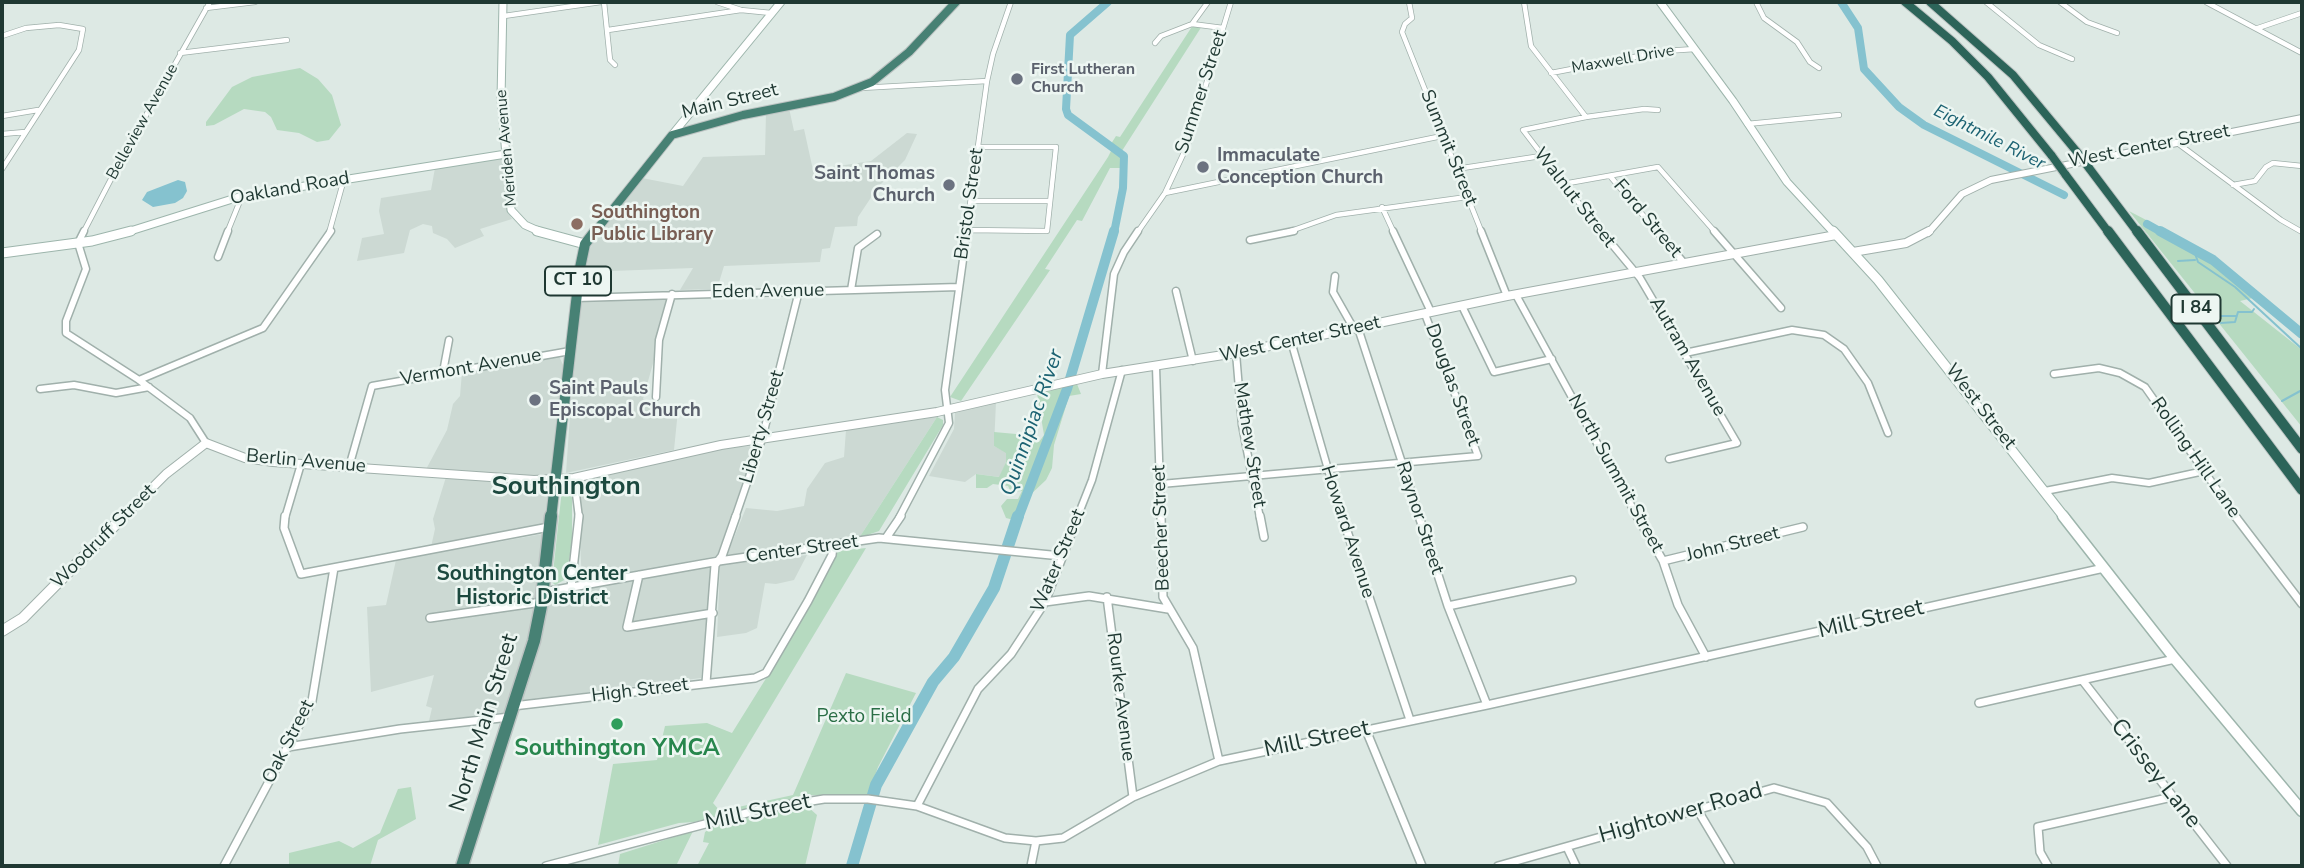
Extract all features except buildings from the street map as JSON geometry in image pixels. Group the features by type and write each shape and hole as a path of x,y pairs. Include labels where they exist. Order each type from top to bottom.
{"highway":[{"name":"Main Street","path":"543,597 576,298 585,244 671,135 743,115 834,97 859,88 879,77 909,52 956,2"},
{"name":"I 84","path":"1905,2 1976,64 2011,103 2302,490"},
{"name":"I 84","path":"1930,2 2013,75 2077,152 2302,449"},
{"name":"North Main Street","path":"462,866 534,641 543,597"}],"main road":[{"name":"Meriden Avenue","path":"503,2 501,100 510,202 514,214 525,225 539,232 585,244"},
{"path":"671,135 781,2"},
{"name":"West Street","path":"1660,2 1787,182 1853,252 1911,321 2106,567 2175,659 2302,811"},
{"name":"Oakland Road","path":"2,253 78,243 142,229 242,196 506,154"}],"street":[{"name":"Belleview Avenue","path":"78,243 211,2"},
{"path":"206,8 255,2"},
{"path":"504,16 603,2 610,60 615,65"},
{"path":"717,2 741,10 771,13"},
{"name":"Bristol Street","path":"886,538 947,430 950,418 945,390 987,80 1011,2"},
{"path":"1192,24 1208,2"},
{"name":"Summer Street","path":"1102,374 1112,287 1118,264 1166,193 1195,125 1231,2"},
{"name":"Summit Street","path":"1409,2 1412,18 1405,24 1402,32 1467,197 1512,296"},
{"path":"1524,2 1531,46 1586,117"},
{"path":"1756,2 1764,18 1797,42 1810,62 1819,68"},
{"path":"1986,2 2039,45 2072,59"},
{"path":"2060,2 2087,22 2117,33"},
{"path":"2206,2 2302,53"},
{"path":"608,30 741,10"},
{"path":"2258,28 2276,19 2302,13"},
{"path":"1155,43 1161,36 1192,24 1223,28"},
{"path":"2,36 26,28 59,25 83,29 79,50 2,169"},
{"path":"180,54 287,40"},
{"name":"Maxwell Drive","path":"1551,73 1665,51 1695,49"},
{"path":"859,88 987,80"},
{"name":"Walnut Street","path":"1634,274 1523,130 1586,117 1644,109 1658,110"},
{"path":"2,116 38,110"},
{"path":"1747,124 1839,115"},
{"name":"West Center Street","path":"1853,252 1917,240 1932,229 1962,194 1980,184 2013,174 2302,118"},
{"path":"2,134 25,132"},
{"path":"1166,193 1443,136"},
{"path":"2176,142 2281,220 2302,232"},
{"path":"967,230 1047,231 1056,147 979,147"},
{"path":"1456,169 1541,156"},
{"path":"2233,185 2255,181 2266,167 2273,163 2302,166"},
{"path":"1563,184 1658,167 1781,307"},
{"name":"Ford Street","path":"1611,176 1684,263"},
{"path":"139,380 263,328 269,323 332,229 344,179"},
{"path":"218,257 242,196"},
{"path":"1250,240 1294,232 1319,219 1336,215 1467,197"},
{"path":"972,201 1051,201"},
{"name":"Douglas Street","path":"1382,207 1428,313 1478,456 1401,464"},
{"path":"851,290 858,248 877,234"},
{"name":"West Center Street","path":"574,478 697,450 947,410 1122,370 1236,353 1512,296 1836,235"},
{"path":"78,243 86,269 66,321 66,333 139,380 190,418 206,443"},
{"name":"Autram Avenue","path":"1634,274 1640,278 1737,443 1669,459"},
{"name":"Raynor Street","path":"1335,276 1333,292 1355,328 1448,606 1487,705"},
{"name":"Eden Avenue","path":"576,298 959,287"},
{"name":"Liberty Street","path":"706,682 715,565 734,523 762,439 799,291"},
{"path":"1176,291 1193,361"},
{"path":"656,397 659,340 672,294"},
{"name":"North Summit Street","path":"1512,296 1552,359 1598,449 1663,561 1678,605 1706,657"},
{"path":"1462,306 1494,372 1552,359"},
{"path":"1685,353 1792,330 1824,335 1844,349 1868,383 1888,433"},
{"path":"443,372 449,340"},
{"name":"Howard Avenue","path":"1292,341 1326,469 1410,720"},
{"name":"Vermont Avenue","path":"349,467 372,386 570,351"},
{"name":"Mathew Street","path":"1236,353 1242,425 1264,537"},
{"name":"Beecher Street","path":"1156,367 1163,597 1193,648 1219,761"},
{"name":"Rolling Hill Lane","path":"2054,374 2099,368 2120,373 2138,382 2150,393 2247,533 2302,604"},
{"name":"Water Street","path":"917,806 978,689 1011,654 1045,602 1092,480 1122,370"},
{"path":"40,389 74,385 116,393 149,387"},
{"name":"Berlin Avenue","path":"206,443 245,458 301,464 557,480 574,478"},
{"name":"Woodruff Street","path":"2,631 23,618 166,474 206,443"},
{"path":"301,464 285,514 284,528 301,574 551,527"},
{"path":"1161,484 1401,464"},
{"path":"2045,491 2112,478 2149,483 2204,471"},
{"path":"571,587 580,512 574,478"},
{"name":"John Street","path":"1663,561 1803,527"},
{"name":"Center Street","path":"430,618 543,597 571,587 639,575 886,538 1061,556"},
{"name":"High Street","path":"288,747 511,711 755,677 766,673 808,601 832,555 833,546"},
{"name":"Mill Street","path":"546,866 762,809 824,799 872,800 917,806 986,832 1036,841 1063,838 1133,797 1219,761 1487,705 2106,567"},
{"name":"Oak Street","path":"224,866 312,701 334,568"},
{"path":"639,575 627,626 713,613"},
{"path":"1448,606 1572,580"},
{"path":"1045,602 1072,597 1107,597 1168,609"},
{"name":"Rourke Avenue","path":"1107,597 1133,797"},
{"path":"1979,703 2175,659"},
{"name":"Crissey Lane","path":"2083,681 2227,866"},
{"path":"1366,730 1422,866"},
{"name":"Hightower Road","path":"1498,866 1773,788 1827,803 1867,847 1877,866"},
{"path":"2048,866 2040,852 2038,827 2172,797"},
{"path":"1697,809 1731,866"},
{"path":"1031,866 1036,841"},
{"path":"1567,847 1576,866"}],"shaded area":[{"path":"789,108 794,131 804,129 813,170 871,161 907,133 917,134 905,160 878,187 858,217 857,226 835,227 830,248 822,249 820,262 724,266 717,289 680,290 693,268 584,272 588,253 596,237 642,178 683,186 703,157 765,155 766,113"},
{"path":"501,157 507,209 512,219 480,229 484,236 455,248 447,239 433,233 432,226 423,224 410,230 404,253 357,261 362,238 384,234 379,211 381,198 431,190 435,168"},
{"path":"672,296 643,399 678,410 674,450 566,473 578,301"},
{"path":"559,356 563,365 546,523 431,547 435,529 433,519 446,477 423,475 447,430 453,404 460,396 462,372"},
{"path":"996,402 994,446 1006,452 1006,462 1000,477 976,474 965,482 929,476 954,429 955,413"},
{"path":"937,417 859,538 727,555 746,508 777,511 804,506 807,489 825,463 844,457 846,430"},
{"path":"753,446 753,453 717,556 582,582 577,479 721,448"},
{"path":"543,534 534,608 524,655 505,713 429,721 432,708 426,706 434,675 371,692 367,607 386,605 396,560"},
{"path":"807,555 794,580 776,584 765,583 757,628 746,633 717,637 720,565"},
{"path":"710,566 709,608 701,678 520,701 551,596 562,591"}],"green space":[{"path":"1193,25 1202,26 1120,154 1124,156 1120,168 1110,168 1082,221 1077,220 1045,269 1050,270 961,401 950,397 1108,157 1112,149 1109,147 1116,136 1120,137"},
{"path":"300,68 318,79 332,95 341,125 329,140 317,142 299,133 277,130 271,117 265,112 244,109 214,125 206,126 206,122 232,87 252,77"},
{"path":"2129,211 2171,233 2257,297 2240,301 2302,350 2302,427"},
{"path":"1077,384 1081,394 1069,396 1054,445 1052,468 1046,480 1029,496 1012,545 1003,545 1014,520 1006,518 1001,506 1007,499 1018,499 1022,491 1011,492 1008,486 993,484 987,488 976,488 976,474 999,477 1006,462 1006,453 994,446 994,432 1016,434 1025,440 1039,442 1044,435 1037,393"},
{"path":"937,417 943,420 943,425 879,531 859,538"},
{"path":"564,486 570,486 572,498 572,541 566,579 555,585 552,582"},
{"name":"Pexto Field","path":"866,548 713,803 720,811 793,795 846,673 916,693 878,767 868,796 812,795 694,822 679,823 598,845 613,764 657,760 665,726 707,723 732,733 798,627 838,551"},
{"path":"411,787 416,819 378,840 370,866 289,866 289,853 339,841 353,848 380,833 398,789"},
{"path":"808,807 817,815 805,866 697,866 709,843 703,842 705,832 712,827 760,813"},
{"path":"693,831 676,866 618,866 620,854"}],"water":[{"path":"178,180 185,182 187,191 183,198 175,203 153,207 142,200 147,192"}],"waterway":[{"name":"Quinnipiac River","path":"1108,2 1070,35 1066,109 1068,115 1124,156 1123,188 1114,233"},
{"name":"Eightmile River","path":"1841,2 1858,28 1864,69 1899,107 1924,125 2064,195"},
{"name":"Eightmile River","path":"2147,224 2163,233"},
{"name":"Quinnipiac River","path":"1018,518 1067,389 1114,231"},
{"name":"Eightmile River","path":"2160,231 2213,260 2302,334"},
{"path":"2193,248 2198,262 2235,287 2302,349"},
{"path":"2178,261 2195,260"},
{"path":"2221,323 2235,322 2238,312 2252,312 2254,309"},
{"path":"2217,316 2236,316"},
{"path":"2282,401 2302,390"},
{"name":"Quinnipiac River","path":"852,866 876,785 933,682 954,657 994,588 1018,516"}],"place":[{"name":"First Lutheran Church","path":"1017,79"},
{"name":"Immaculate Conception Church","path":"1203,167"},
{"name":"Saint Thomas Church","path":"949,185"},
{"name":"Southington Public Library","path":"577,224"},
{"name":"Saint Pauls Episcopal Church","path":"535,400"},
{"name":"Southington YMCA","path":"617,724"}],"district":[{"name":"Southington","path":"566,488"},
{"name":"Southington Center Historic District","path":"532,587"}]}
